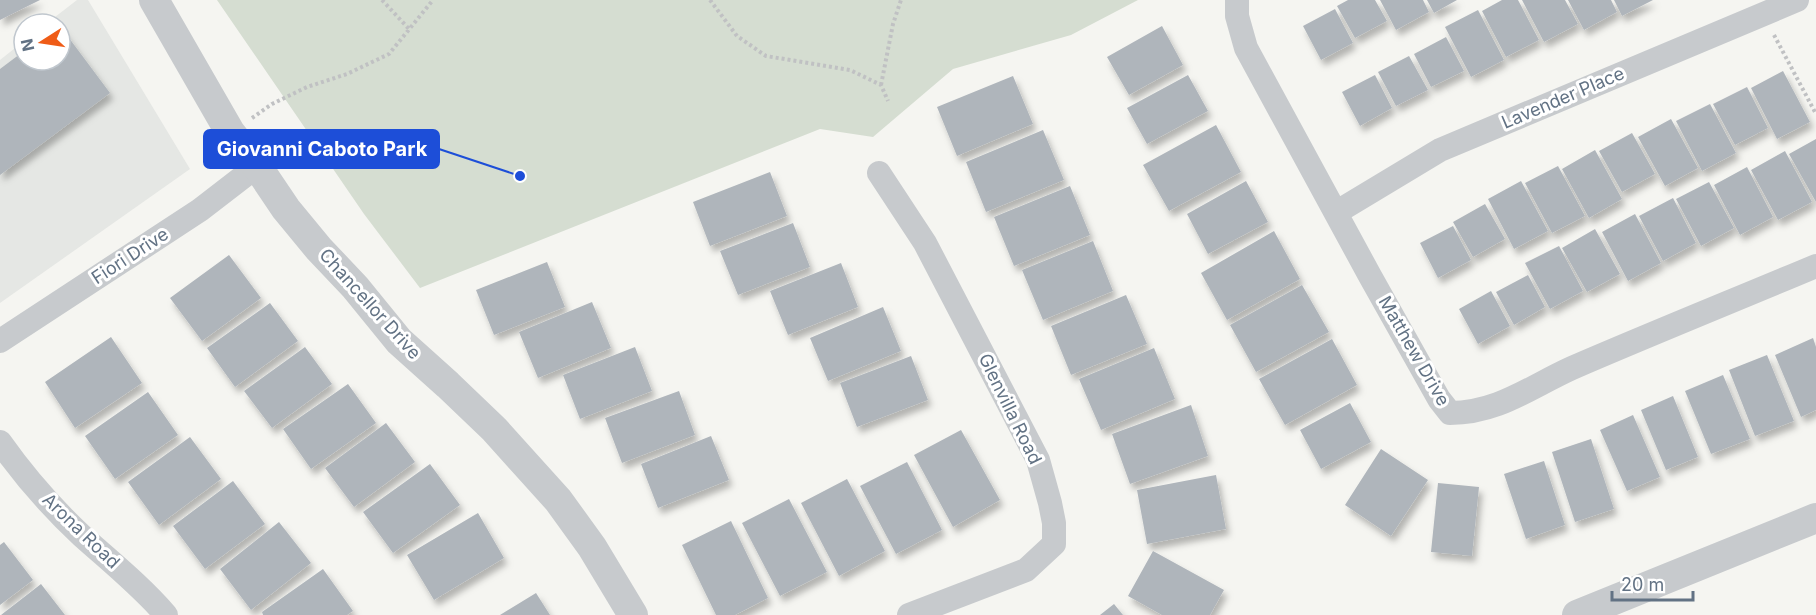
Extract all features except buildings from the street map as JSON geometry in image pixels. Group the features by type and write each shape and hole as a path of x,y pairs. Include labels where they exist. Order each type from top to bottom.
{"street":[{"name":"Chancellor Drive","path":"154,0 230,132 257,166 286,209 399,341 494,429 558,500 592,547 633,615"},
{"name":"Matthew Drive","path":"1237,0 1237,16 1246,48 1370,276 1439,399 1450,413 1471,413 1506,402 1569,369 1816,266"},
{"name":"Lavender Place","path":"1337,212 1440,150 1797,0"},
{"name":"Fiori Drive","path":"0,341 200,210 257,166"},
{"name":"Glenvilla Road","path":"879,173 925,243 1038,460 1054,523 1054,544 1026,570 909,615"},
{"name":"Arona Road","path":"0,442 19,468 73,526 146,592 166,615"},
{"path":"1577,615 1816,518"}],"path":[{"path":"382,0 409,29"},
{"path":"230,132 272,104 307,87 347,74 389,54 433,0"},
{"path":"710,0 737,36 766,56 850,70 881,85"},
{"path":"888,100 881,85 893,24 902,0"},
{"path":"1763,14 1816,114"}],"shaded area":[{"path":"77,0 88,0 190,169 0,303 0,60 12,50 12,72 72,72 72,12 62,12"},
{"path":"217,0 1138,0 1071,35 953,69 873,137 820,129 420,288 364,214"}],"place":[{"name":"Giovanni Caboto Park","path":"520,176"}]}
